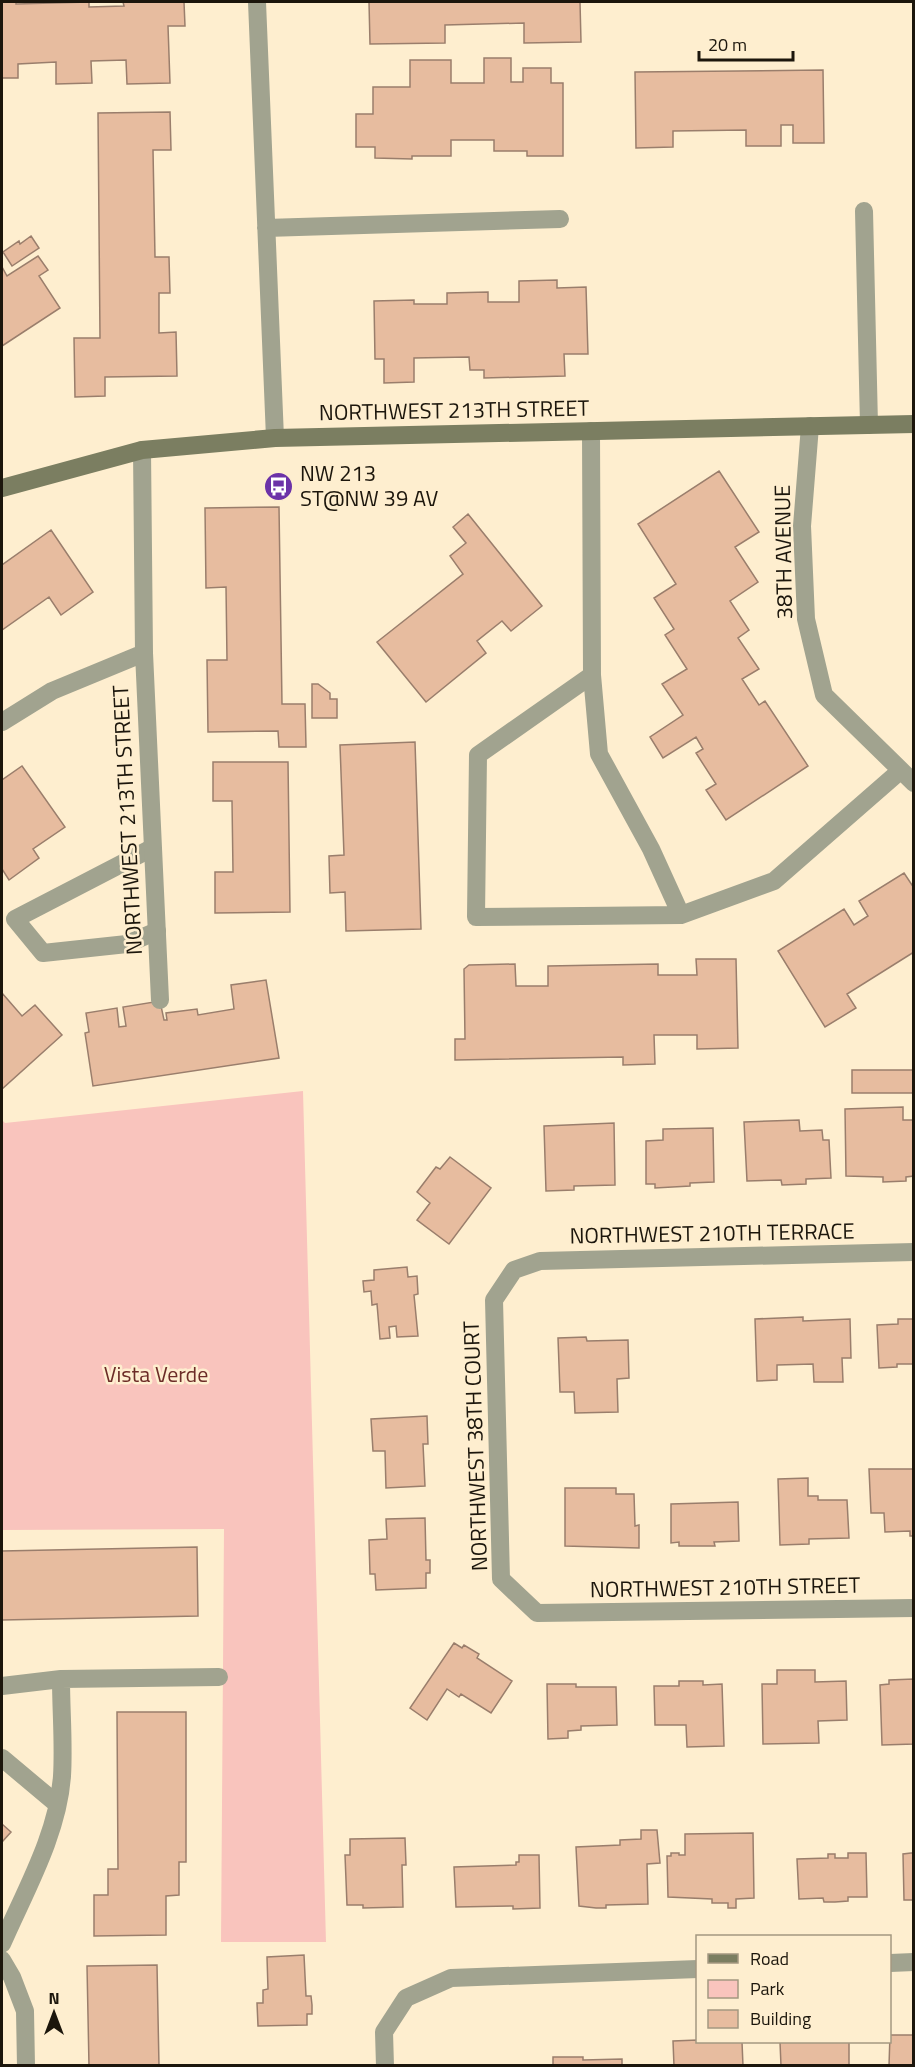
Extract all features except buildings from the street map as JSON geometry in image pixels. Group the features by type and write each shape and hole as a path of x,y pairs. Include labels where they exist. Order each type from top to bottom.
{"street":[{"path":"257,2 275,438"},
{"path":"864,211 869,425"},
{"path":"266,228 560,219"},
{"name":"NORTHWEST 213TH STREET","path":"2,488 142,450 275,438 914,423"},
{"name":"38TH AVENUE","path":"810,426 802,526 806,620 824,695 907,777"},
{"path":"591,431 592,675 599,754 651,849 681,915"},
{"path":"142,450 144,653"},
{"name":"NORTHWEST 213TH STREET","path":"2,722 51,691 144,653 160,1000"},
{"path":"592,675 478,755 476,917 681,915 774,881 907,777"},
{"path":"152,848 15,919 43,953 127,944 157,931"},
{"name":"NORTHWEST 210TH TERRACE","path":"514,1270 540,1261 914,1252"},
{"name":"NORTHWEST 38TH COURT","path":"514,1270 494,1300 501,1579 537,1613"},
{"name":"NORTHWEST 210TH STREET","path":"537,1613 914,1608"},
{"path":"2,1686 61,1679 219,1677"},
{"path":"2,1944 38,1861 57,1804 62,1776 61,1679"},
{"path":"2,1758 57,1804"},
{"path":"2,1960 12,1977 25,2012 26,2066"},
{"path":"891,1963 914,1962"},
{"path":"385,2066 384,2032 406,1998 450,1978 696,1969"}],"green space":[{"name":"Vista Verde","path":"303,1091 326,1942 221,1942 224,1529 2,1530 2,1120 5,1123"}],"place":[{"name":"NW 213 ST@NW 39 AV","path":"279,486"}]}
